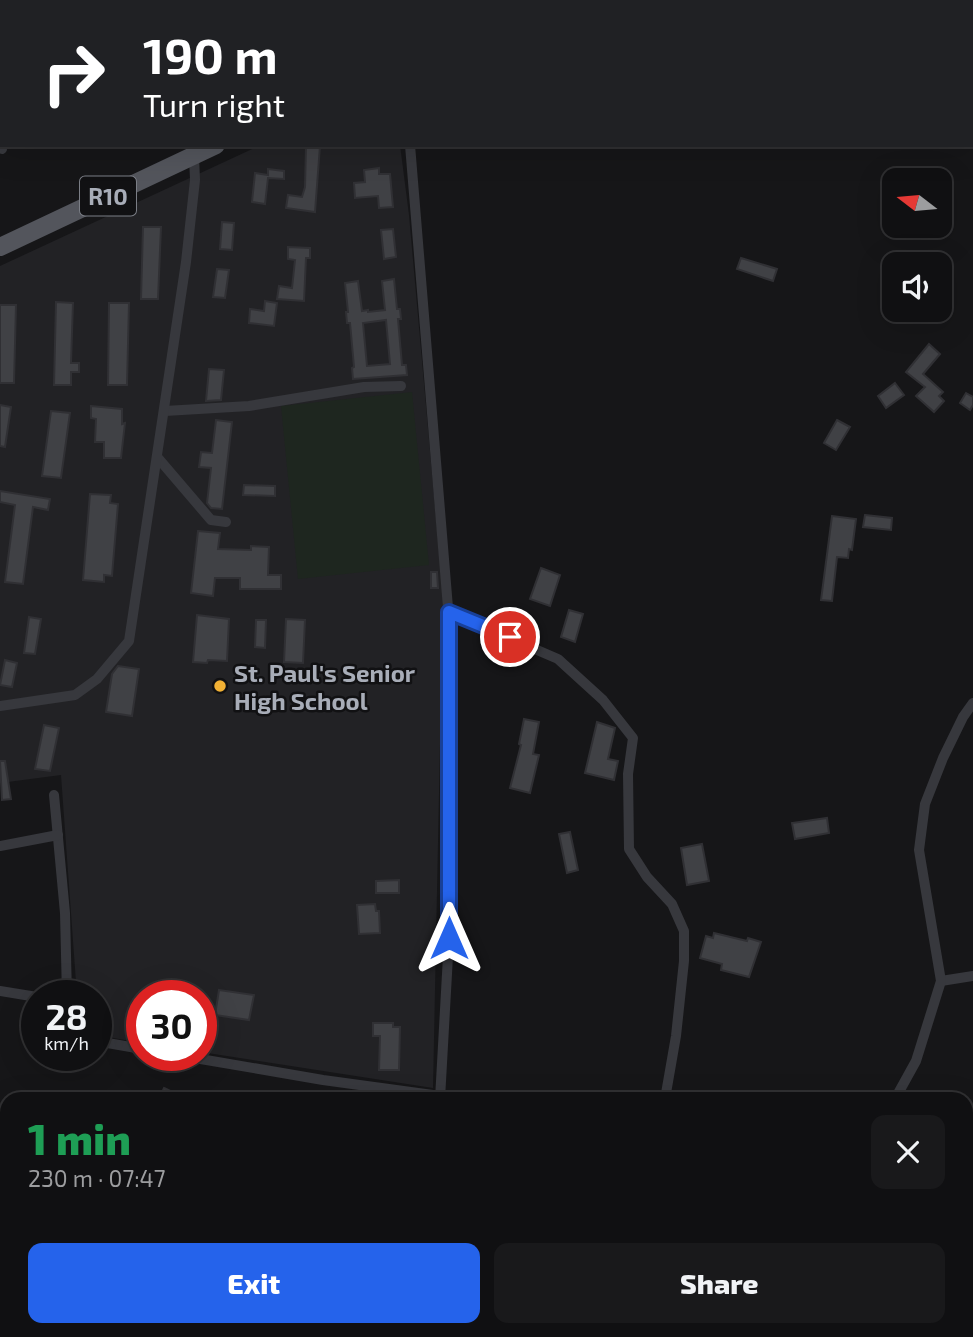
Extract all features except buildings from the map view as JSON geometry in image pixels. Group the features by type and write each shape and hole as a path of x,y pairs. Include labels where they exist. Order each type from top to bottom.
{"main road":[{"name":"R10","path":"0,247 212,147"}],"street":[{"path":"410,147 449,612 449,938 440,1092"},
{"path":"0,706 75,695 97,679 129,641 186,262 195,180 194,156"},
{"path":"165,411 249,406 364,387 401,386"},
{"path":"158,458 211,520 226,522"},
{"path":"449,612 558,659 603,700 633,738 628,774 629,849 647,877 672,904 684,931 684,961 676,1036 665,1092"},
{"path":"899,1092 916,1061 941,981 919,850 925,804 948,748 973,703"},
{"path":"54,795 65,913 67,980"},
{"path":"0,846 58,835"},
{"path":"941,981 973,976"},
{"path":"0,991 21,994"},
{"path":"217,1062 401,1092"}],"shaded area":[{"name":"St. Paul's Senior High School","path":"257,147 400,147 409,215 443,597 433,1088 217,1054 217,980 126,980 126,1040 112,1038 112,980 76,980 61,775 0,783 0,266"},
{"path":"412,392 429,565 298,579 281,406"}],"place":[{"name":"St. Paul's Senior High School","path":"220,686"}],"route":[{"path":"449,938 449,612 510,637"}]}
